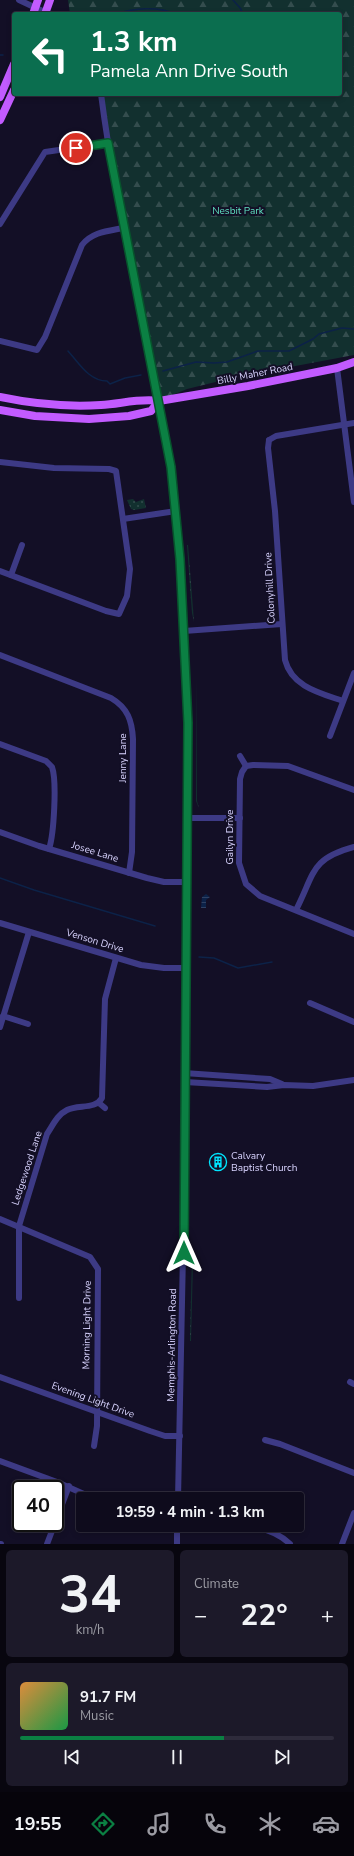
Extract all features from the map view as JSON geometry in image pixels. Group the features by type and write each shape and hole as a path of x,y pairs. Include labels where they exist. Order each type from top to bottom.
{"main road":[{"path":"47,12 50,0"},
{"path":"0,97 12,69"},
{"path":"0,120 12,94"},
{"name":"Billy Maher Road","path":"0,397 69,406 102,405 150,399 159,401 248,386 337,368 354,362"},
{"path":"18,414 20,400"},
{"path":"0,410 18,414 89,419 129,416 151,411 159,401"}],"street":[{"path":"20,0 45,12"},
{"name":"Memphis-Arlington Road","path":"101,96 123,228 159,401 171,467 176,511 184,631 188,704 183,1260 178,1492"},
{"path":"0,224 43,150 108,143"},
{"path":"0,341 37,350 45,337 82,245 86,240 97,234 123,228"},
{"path":"337,368 354,502"},
{"path":"343,424 354,423"},
{"name":"Colonyhill Drive","path":"343,424 276,436 267,439 275,511 285,660 291,675 306,687 343,701"},
{"path":"0,462 38,467 110,469 116,471 130,575 127,596 120,614 106,611 0,571"},
{"path":"123,519 176,511"},
{"path":"11,575 22,545"},
{"path":"184,631 282,624"},
{"name":"Jenny Lane","path":"0,655 107,696 119,703 128,714 133,726 134,739 132,852 129,873"},
{"path":"330,736 354,673"},
{"path":"0,744 46,761 52,767 54,779 54,830 49,849"},
{"path":"240,756 246,766 253,764 288,766 354,790"},
{"name":"Gailyn Drive","path":"246,766 240,779 239,863 244,880 249,887 260,896 354,934"},
{"path":"187,818 240,818"},
{"name":"Josee Lane","path":"0,832 49,849 158,881 186,882"},
{"path":"296,910 318,864 332,854 354,847"},
{"name":"Venson Drive","path":"0,923 150,967 185,968"},
{"path":"0,1027 29,932"},
{"path":"105,1108 99,1103 103,1093 105,999 116,958"},
{"path":"310,1004 354,1022"},
{"path":"3,1016 28,1024"},
{"path":"184,1072 270,1079 284,1085"},
{"path":"184,1082 267,1087 284,1085 313,1086 354,1080"},
{"name":"Ledgewood Lane","path":"19,1298 19,1226 48,1134 54,1122 69,1109 99,1103"},
{"name":"Morning Light Drive","path":"0,1219 90,1257 98,1269 97,1412 94,1446"},
{"name":"Evening Light Drive","path":"0,1377 162,1435 180,1436"},
{"path":"265,1440 280,1444 354,1473"},
{"path":"0,1461 80,1492"},
{"path":"64,1497 68,1486"},
{"path":"342,1544 354,1513"},
{"path":"47,1544 52,1532"},
{"path":"177,1532 177,1544"},
{"path":"273,1532 282,1536 290,1544"}],"green space":[{"name":"Nesbit Park","path":"68,0 354,0 354,355 236,377 187,389 158,401 99,96 342,96 342,12 70,12"},
{"path":"133,499 136,502 144,499 146,508 131,509 127,500"},
{"path":"188,545 194,622 192,613"},
{"path":"197,678 197,801 199,808 196,801"},
{"path":"192,1255 193,1261 190,1341"}],"water":[{"path":"206,894 210,897 206,900 206,908 201,908 202,897"}],"waterway":[{"path":"233,0 241,9 242,12"},
{"path":"123,12 138,9 154,9 171,12"},
{"path":"163,371 196,362 227,362 258,351 289,351 313,339 319,334 342,328 354,329"},
{"path":"68,351 80,366 90,375 107,381 110,384 125,378 141,375"},
{"path":"0,878 34,890 155,926"},
{"path":"199,957 214,958 238,968 272,962"}],"place":[{"name":"Calvary Baptist Church","path":"218,1162"}],"route":[{"path":"76,148 108,143 119,208 159,401 171,467 176,511 187,677 188,723 184,1253"}]}
